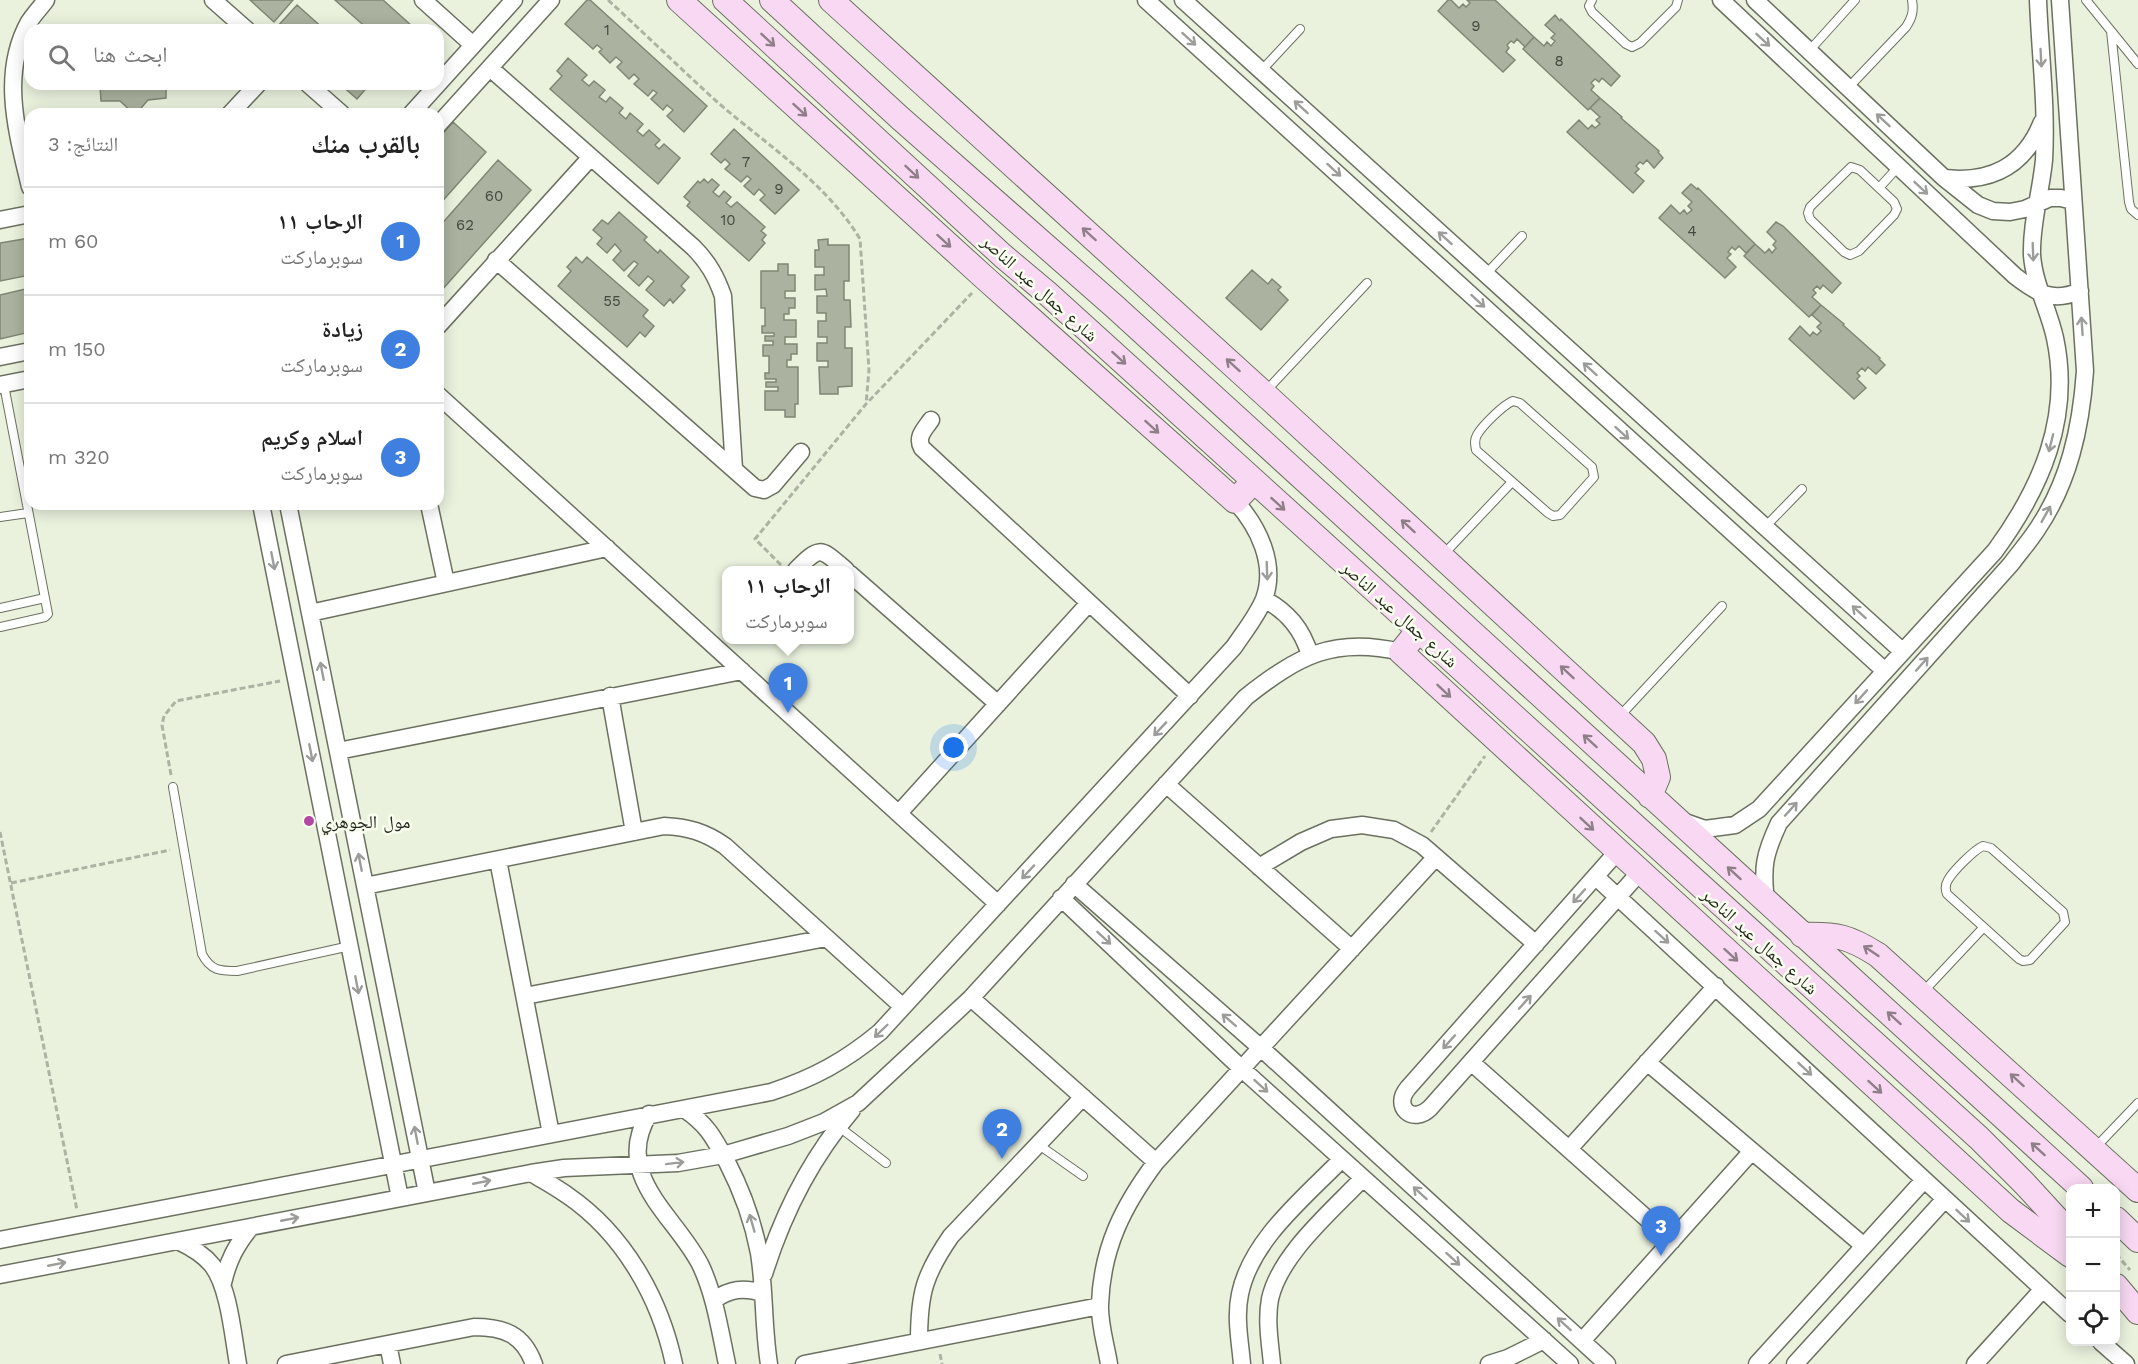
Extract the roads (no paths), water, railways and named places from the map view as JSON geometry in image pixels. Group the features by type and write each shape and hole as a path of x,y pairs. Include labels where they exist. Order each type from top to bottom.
{"main road":[{"path":"679,0 1235,501 1254,482"},
{"name":"شارع جمال عبد الناصر","path":"725,0 1003,256 1047,293 1978,1138 2066,1229"},
{"name":"شارع جمال عبد الناصر","path":"772,0 900,118 1070,267 2077,1184"},
{"path":"831,0 1644,743 1654,759 1658,777 1650,796"},
{"path":"900,118 928,88"},
{"path":"1003,256 1027,229"},
{"path":"1047,293 1070,267"},
{"path":"1418,631 1401,652 2011,1211 2066,1252"},
{"path":"1802,935 1833,934 1857,941 1878,955 2138,1190"},
{"path":"2120,1224 2138,1240"},
{"path":"2123,1278 2138,1312"}],"street":[{"path":"28,24 46,0"},
{"path":"213,0 240,24"},
{"path":"423,0 473,45"},
{"path":"444,77 514,0"},
{"path":"444,118 550,0"},
{"path":"1146,0 1885,671"},
{"path":"1183,0 1902,651"},
{"path":"1721,0 2014,276 2040,293 2060,297 2080,291"},
{"path":"1755,0 1944,178 1978,205 1993,211 2010,212 2025,209 2049,198 2073,201"},
{"path":"1674,818 1705,829 1735,825 1759,808 1995,551 2017,520 2036,487 2049,451 2058,414 2060,376 2054,334 2035,276 2032,257 2032,238 2044,160 2038,0"},
{"path":"1766,902 1763,877 1767,849 1779,824 2011,564 2037,531 2058,494 2073,454 2082,413 2085,370 2060,0"},
{"path":"24,32 16,49 10,78 12,108 24,161"},
{"path":"490,68 707,261 717,278 723,296 734,469"},
{"path":"236,108 252,90"},
{"path":"315,90 335,108"},
{"path":"416,108 433,90"},
{"path":"1944,178 1962,180 1980,178 1998,172 2013,163 2027,150 2044,118"},
{"path":"444,319 591,156"},
{"path":"0,220 24,215"},
{"path":"496,260 755,488 764,490 773,485 801,452"},
{"path":"0,357 24,353"},
{"path":"2,385 24,380"},
{"path":"444,399 998,904"},
{"path":"931,420 920,435 922,448 1190,696"},
{"path":"1686,490 1704,472"},
{"path":"0,1240 771,1092 801,1083 829,1069 856,1052 880,1032 1234,647 1264,599 1268,578 1266,556 1260,536 1249,517 1235,501"},
{"path":"262,510 400,1198"},
{"path":"289,510 427,1193"},
{"path":"430,510 446,583"},
{"path":"310,613 607,548"},
{"path":"800,566 813,554 820,552 827,554 841,566"},
{"path":"854,578 998,704"},
{"path":"1264,599 1289,616 1306,641 1310,655"},
{"path":"899,813 1089,603"},
{"path":"763,1287 781,1226 800,1184 838,1126 858,1102 971,998 1246,697 1280,672 1310,655 1332,648 1355,645 1378,646 1401,652"},
{"path":"338,751 742,671"},
{"path":"610,696 634,832"},
{"path":"1166,784 1352,949"},
{"path":"1259,867 1301,842 1331,829 1362,825 1394,830 1422,845 1436,856 1536,945"},
{"path":"365,886 664,826 686,827 707,834 725,846 903,1007"},
{"path":"1617,852 1403,1094 1404,1109 1417,1116 1425,1114 1640,872"},
{"path":"1109,1364 1100,1306 1104,1267 1115,1230 1132,1194 1155,1162 1436,856"},
{"path":"498,860 551,1134"},
{"path":"1596,877 2066,1310"},
{"path":"1074,884 1262,1048 1607,1364"},
{"path":"1061,898 1242,1069 1570,1364"},
{"path":"525,996 826,938"},
{"path":"1569,1149 1716,986"},
{"path":"971,998 1155,1162"},
{"path":"1471,1062 1672,1240"},
{"path":"1647,1062 1864,1246"},
{"path":"919,1341 919,1307 936,1258 951,1236 1083,1097"},
{"path":"0,1275 531,1173 564,1168 678,1163 723,1155 788,1136 824,1122 858,1102"},
{"path":"684,1109 708,1128 736,1179 751,1220 759,1254 769,1364"},
{"path":"649,1114 638,1139 637,1152 640,1166 661,1211 700,1264 714,1300 726,1364"},
{"path":"1582,1341 1752,1151"},
{"path":"1242,1364 1238,1322 1240,1296 1247,1270 1260,1246 1342,1159"},
{"path":"531,1173 569,1196 602,1225 630,1259 652,1297 669,1338 674,1364"},
{"path":"1272,1364 1268,1320 1270,1299 1276,1279 1286,1261 1299,1245 1363,1178"},
{"path":"1757,1364 1924,1180"},
{"path":"1801,1362 1945,1199"},
{"path":"223,1283 228,1262 237,1243 251,1227"},
{"path":"178,1240 196,1251 212,1265 223,1283 238,1364"},
{"path":"714,1300 724,1293 737,1289 763,1287"},
{"path":"1975,1364 2043,1289"},
{"path":"804,1364 1100,1306"},
{"path":"286,1364 474,1327 495,1327 515,1336 529,1351 534,1364"},
{"path":"1489,1364 1508,1358 1544,1340"},
{"path":"388,1344 392,1364"},
{"path":"2106,1346 2126,1364"}],"lane":[{"path":"1592,0 1589,6 1592,12 1632,47 1640,43 1676,7 1678,0"},
{"path":"1809,51 1855,0"},
{"path":"1848,88 1906,27 1911,18 1912,0"},
{"path":"2086,0 2138,64"},
{"path":"1261,71 1300,29"},
{"path":"2111,31 2129,202 2131,209 2138,214"},
{"path":"1851,167 1857,168 1879,188 1896,205 1896,212 1853,254 1844,252 1808,216 1810,207 1851,167"},
{"path":"1879,188 1899,167"},
{"path":"1486,274 1522,236"},
{"path":"1263,393 1367,283"},
{"path":"2,385 24,493"},
{"path":"1513,401 1520,403 1528,410 1592,467 1594,472 1594,477 1560,515 1553,516 1512,482 1476,450 1474,443 1477,434 1506,404 1513,401"},
{"path":"1441,557 1512,482"},
{"path":"1765,527 1802,489"},
{"path":"0,627 48,616 27,510"},
{"path":"0,517 28,513"},
{"path":"0,608 45,598"},
{"path":"1617,718 1722,606"},
{"path":"173,787 202,954 207,964 220,971 237,971 350,946"},
{"path":"1983,846 1991,849 2063,912 2065,917 2065,922 2030,960 2023,961 1983,928 1947,894 1945,888 1948,879 1977,849 1983,846"},
{"path":"1921,994 1983,928"},
{"path":"2094,1150 2138,1103"},
{"path":"838,1126 886,1163"},
{"path":"1039,1144 1083,1176"}],"place":[{"name":"الرحاب ١١","path":"788,713"},
{"name":"مول الجوهري","path":"309,821"},
{"name":"زيادة","path":"1002,1159"},
{"name":"اسلام وكريم","path":"1661,1256"}]}
